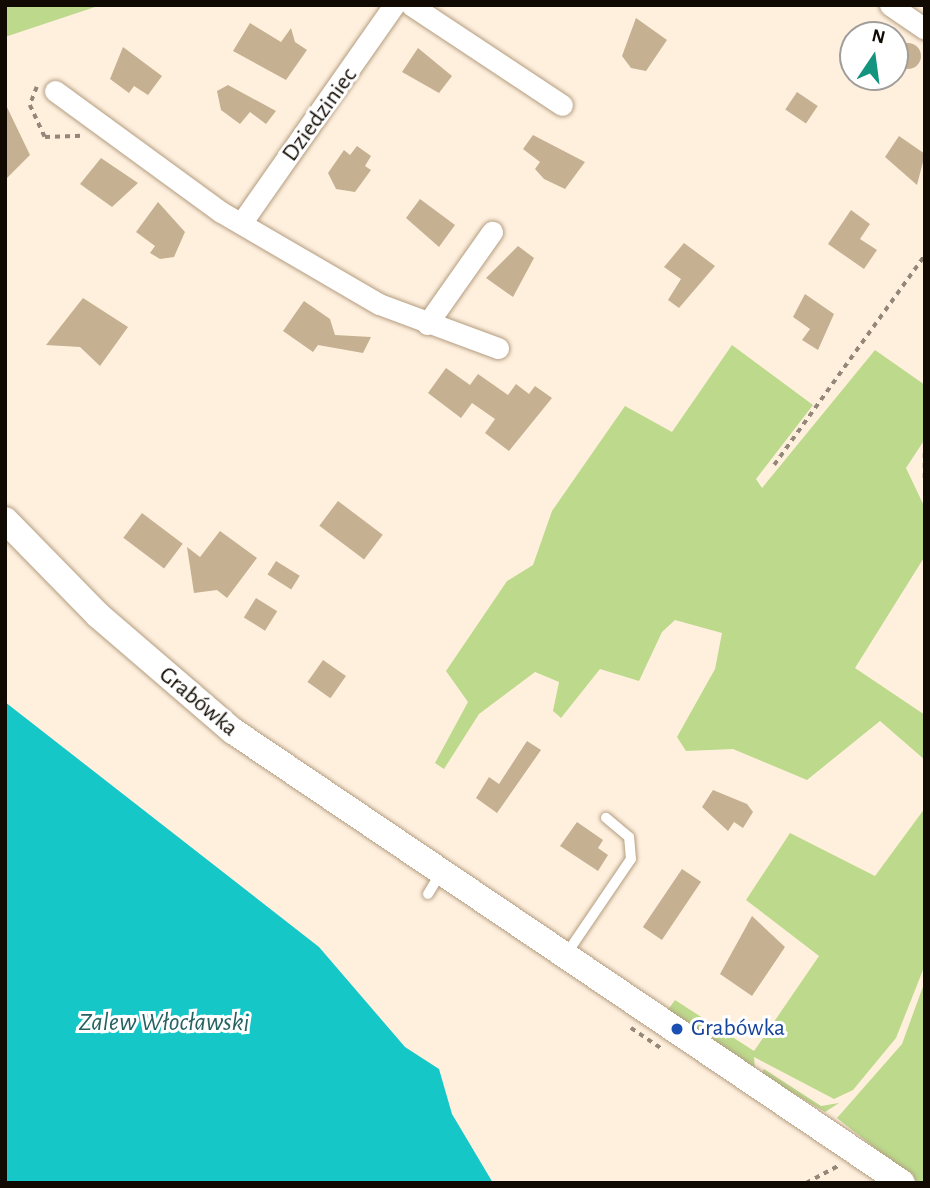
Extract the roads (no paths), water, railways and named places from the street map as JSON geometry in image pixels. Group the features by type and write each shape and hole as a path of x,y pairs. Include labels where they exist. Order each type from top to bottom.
{"street":[{"name":"Dziedziniec","path":"242,222 394,5"},
{"path":"411,5 562,105"},
{"path":"890,5 925,29"},
{"path":"55,91 242,222 379,304 427,324 498,348"},
{"path":"427,324 492,232"},
{"name":"Grabówka","path":"5,520 98,615 233,731 434,884 565,956 854,1147 902,1183"}],"lane":[{"path":"565,956 631,859 629,837 606,818"}],"water":[{"name":"Zalew Włocławski","path":"5,702 319,947 405,1047 439,1069 452,1114 493,1183 5,1183"}],"place":[{"name":"Grabówka","path":"677,1029"}]}
